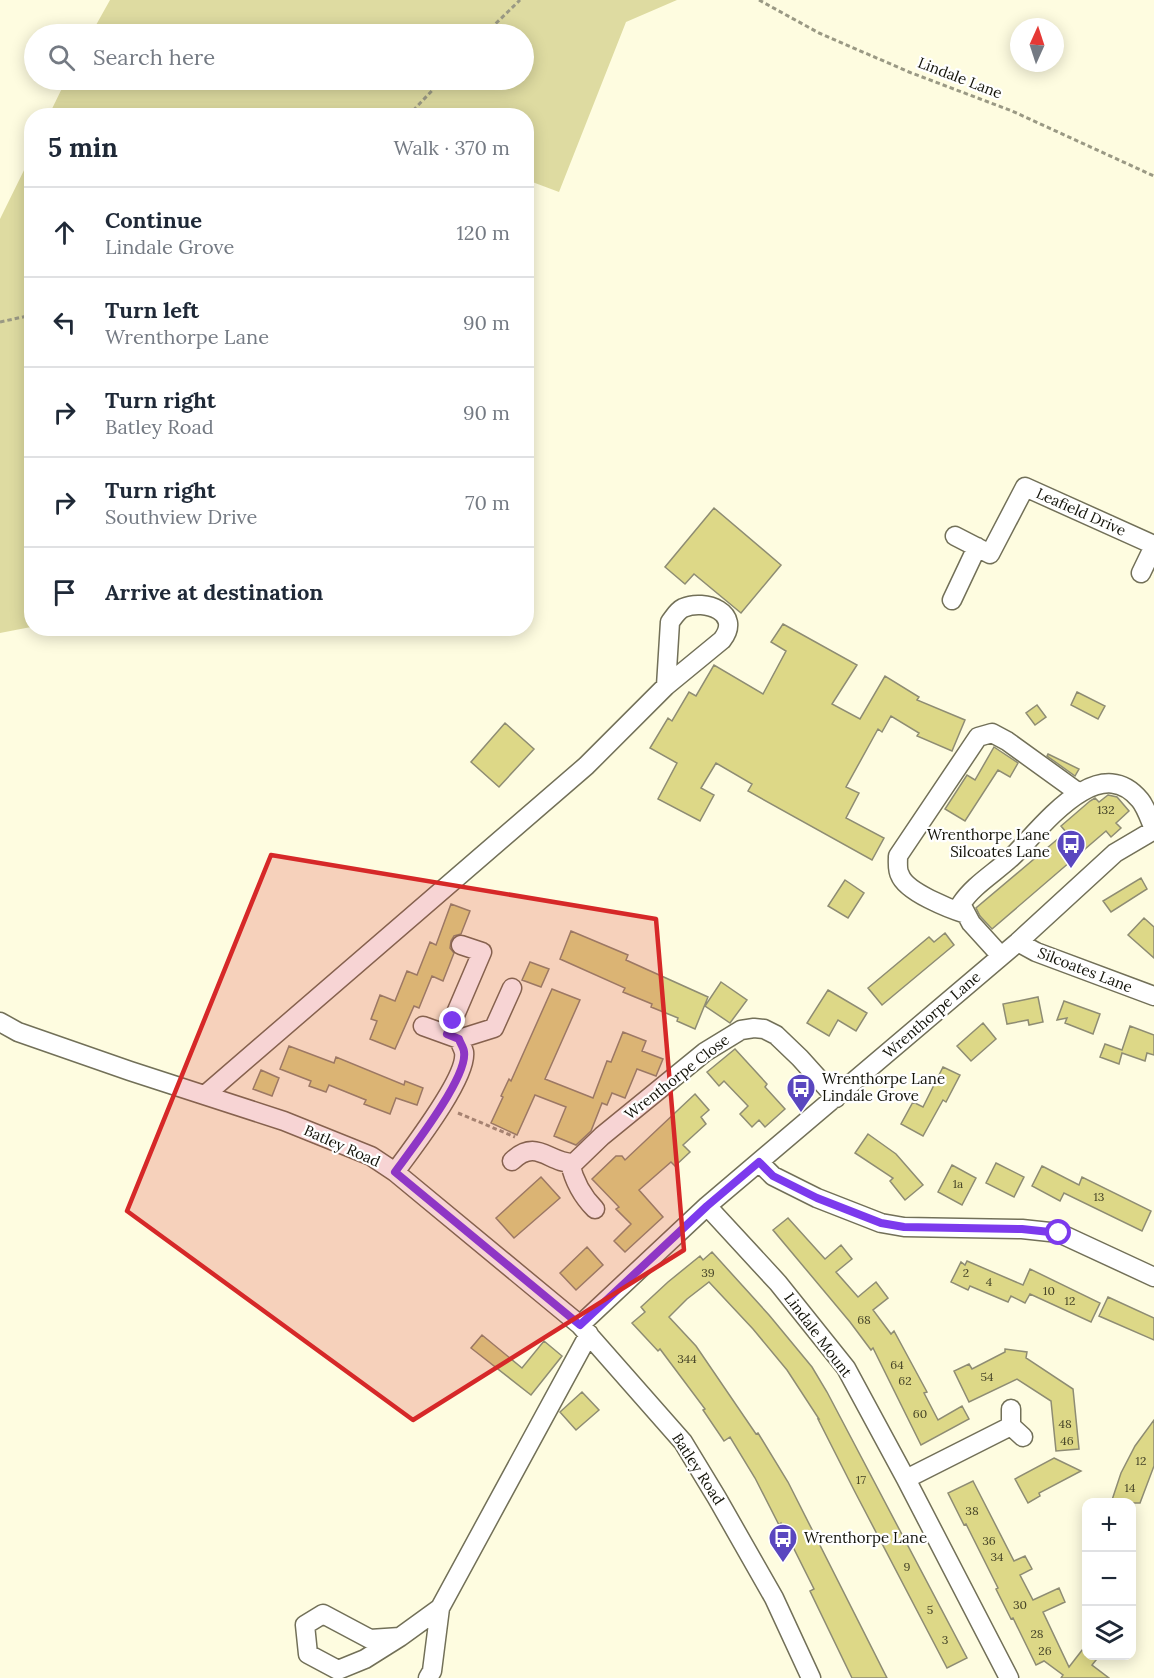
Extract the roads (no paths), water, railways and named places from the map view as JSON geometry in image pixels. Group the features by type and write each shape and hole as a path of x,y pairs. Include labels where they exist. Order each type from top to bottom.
{"street":[{"name":"Leafield Drive","path":"977,547 990,554 1025,487 1154,546 1141,573"},
{"path":"952,600 977,547 955,536"},
{"path":"205,1095 586,765 666,686 722,640 728,632 729,623 722,613 711,606 694,605 681,609 676,614 670,622 666,686"},
{"path":"966,914 944,908 904,883 899,874 898,856 978,737 992,733 1007,741 1079,793"},
{"path":"1001,956 971,923 961,904 967,895 1011,858 1071,797 1099,784 1114,783 1128,789 1141,801 1154,829"},
{"name":"Wrenthorpe Lane","path":"440,1608 584,1330 707,1206 1018,942 1116,853 1154,829"},
{"name":"Silcoates Lane","path":"1018,942 1036,952 1154,996"},
{"path":"395,1172 442,1107 462,1064 464,1052 453,1031 482,952 461,945"},
{"path":"423,1026 453,1031 494,1028 512,987"},
{"name":"Batley Road","path":"0,1022 18,1032 284,1120 370,1156 395,1172 584,1330 683,1442 774,1598 811,1678"},
{"name":"Wrenthorpe Close","path":"570,1163 574,1163 602,1136 705,1052 741,1030 764,1029 776,1035 836,1098"},
{"path":"512,1161 521,1152 528,1150 544,1153 566,1164 570,1163 573,1176 586,1200 595,1209"},
{"path":"759,1162 773,1176 790,1185 881,1223 904,1227 1011,1229 1059,1233 1154,1276"},
{"name":"Lindale Mount","path":"707,1206 778,1283 846,1368 1009,1678"},
{"path":"906,1479 1015,1424"},
{"path":"400,1637 370,1639 323,1614 305,1626 308,1654 338,1670 364,1659 400,1637 440,1608"},
{"path":"428,1678 432,1671 440,1608"}],"place":[{"name":"Wrenthorpe Lane Silcoates Lane","path":"1071,870"},
{"name":"Wrenthorpe Lane Lindale Grove","path":"801,1114"},
{"name":"Wrenthorpe Lane","path":"783,1564"}]}
